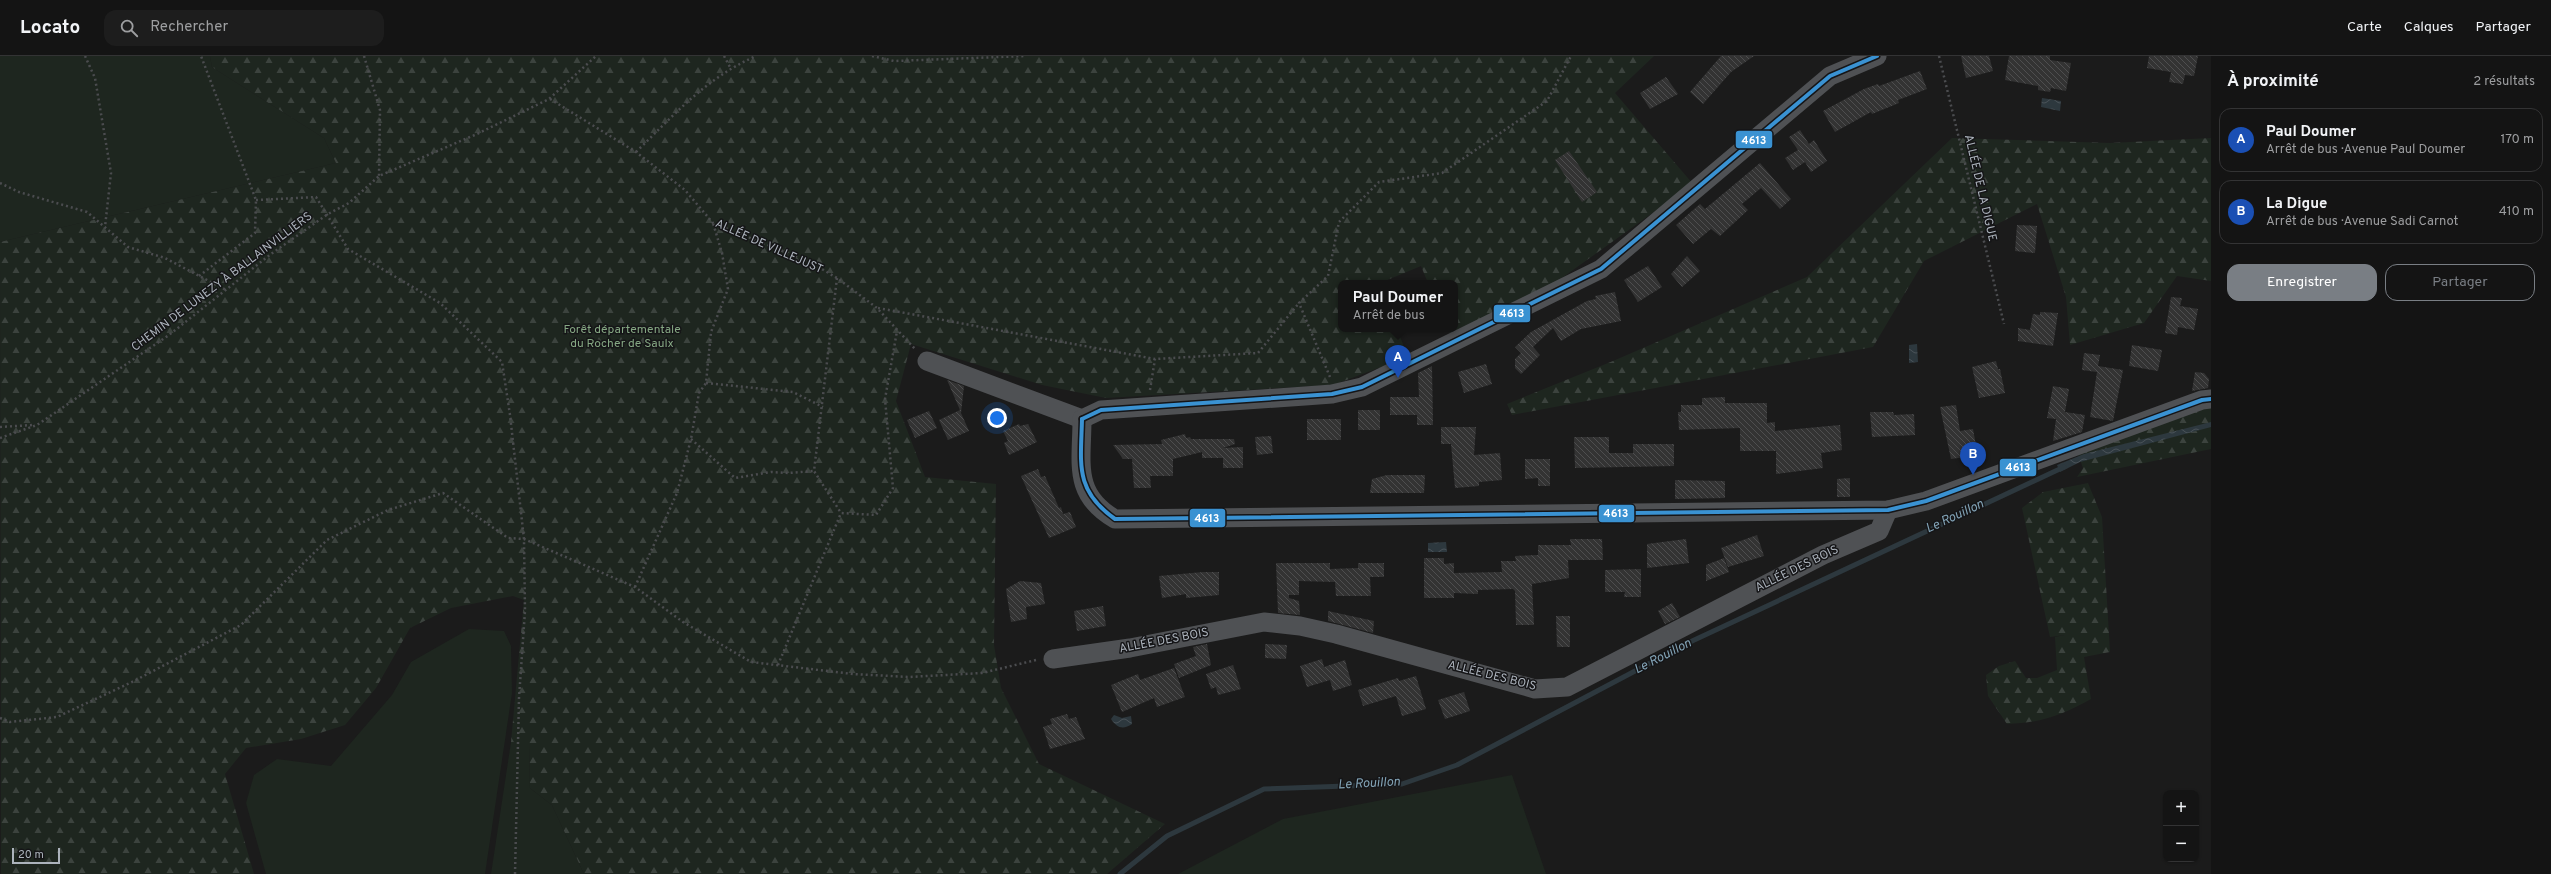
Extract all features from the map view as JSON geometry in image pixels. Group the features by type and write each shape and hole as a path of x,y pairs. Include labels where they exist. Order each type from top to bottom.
{"street":[{"path":"927,361 1082,419 1101,410 1332,394 1362,387 1555,294 1601,269 1830,76 1877,56"},
{"path":"1082,419 1082,474 1086,492 1098,509 1115,519 1888,510 1926,501 2202,400 2211,399"},
{"name":"ALLÉE DES BOIS","path":"1053,659 1130,648 1264,622 1300,626 1336,634 1535,689 1568,687 1823,555 1879,531 1888,510"}],"path":[{"path":"85,56 95,78 111,173 105,227"},
{"path":"199,276 255,233 256,200 201,56"},
{"path":"364,56 380,110 379,176"},
{"name":"CHEMIN DE LUNEZY À BALLAINVILLIERS","path":"0,438 37,425 169,335 271,254 328,214 349,202 379,176 471,137 550,99 596,56"},
{"path":"724,56 730,67"},
{"path":"636,152 696,93 730,67 756,56"},
{"path":"872,56 894,61 1026,56"},
{"path":"877,308 1155,359 1258,353 1299,303 1328,276 1339,222 1379,182 1442,173 1547,101 1571,56"},
{"name":"ALLÉE DE LA DIGUE","path":"1939,56 2004,324"},
{"name":"ALLÉE DE VILLEJUST","path":"550,99 636,152 685,190 713,223 810,262 836,278 877,308 897,331 927,361"},
{"path":"0,183 19,192 87,212 128,247 165,258 226,290"},
{"path":"256,200 316,197 328,214 348,249 440,303 502,362 510,415 524,539 524,611 519,698 515,874"},
{"path":"635,587 677,493 691,439 699,393 706,383 711,332 728,289 722,253 713,223"},
{"path":"836,278 823,407 814,471 842,513"},
{"path":"1299,303 1333,385 1332,394"},
{"path":"842,513 876,515 893,488 885,399 897,331"},
{"path":"1147,406 1155,359"},
{"path":"706,383 793,392 823,407"},
{"path":"0,427 37,425"},
{"path":"691,439 735,478 771,472 788,473 814,471"},
{"path":"0,718 10,722 57,717 132,682 241,625 327,540 388,510 443,493 508,538 524,539 635,587 683,622 751,662 853,674 909,677 982,673 1032,660 1053,659"},
{"path":"778,665 842,513"}],"green space":[{"path":"0,56 210,56 212,67 324,138 336,163 0,242"},
{"name":"Forêt départementale du Rocher de Saulx","path":"210,56 1654,56 1615,93 1693,184 1552,285 1458,329 1458,280 1427,280 1421,266 1387,280 1338,280 1338,332 1398,332 1408,357 1333,385 1106,398 1042,385 911,344 896,401 925,477 996,484 994,645 1001,688 1039,764 1165,824 1107,874 584,874 552,805 530,788 529,742 511,742 524,600 513,596 451,608 410,628 376,688 345,725 301,739 246,748 225,774 254,874 1,874 0,242 336,163 324,138 212,67"},
{"path":"1952,138 2110,143 2211,138 2211,281 2177,276 2144,323 2070,345 2066,297 2037,204 1924,261 1873,347 1512,415 1507,404 1613,361 1807,277"},
{"path":"2211,407 2211,449 2077,477 2083,468 2077,451"},
{"path":"2088,483 2102,517 2110,652 2084,657 2091,699 2061,714 2041,720 2007,724 1988,696 1986,675 1999,666 2015,661 2026,678 2037,678 2057,670 2055,637 2065,635 2050,637 2022,508 2043,492"},
{"path":"469,629 504,631 511,646 512,693 485,874 266,874 246,803 254,775 277,759 331,766 392,695 411,662"},
{"path":"511,742 529,742 530,788 552,805 584,874 491,874"},
{"path":"1512,775 1546,874 1178,874 1283,819"}],"water":[{"path":"2042,98 2061,101 2060,111 2041,107"},
{"path":"1917,344 1918,362 1909,363 1909,345"},
{"path":"2211,422 2211,427 2080,462 2060,472 2057,465 2084,454"},
{"path":"1446,542 1447,552 1428,552 1428,543"},
{"path":"1114,715 1122,718 1131,716 1132,724 1126,727 1118,726 1111,719"}],"building":[{"path":"1721,56 1754,56 1731,72 1703,104 1690,92"},
{"path":"1961,56 1989,56 1993,71 1966,78"},
{"path":"2009,56 2050,56 2050,60 2071,63 2066,91 2051,88 2050,92 2038,90 2038,86 2005,80"},
{"path":"2149,56 2198,56 2194,76 2185,75 2183,84 2169,82 2171,72 2147,68"},
{"path":"1920,71 1927,89 1898,100 1899,103 1872,114 1871,112 1835,132 1823,111 1864,89 1878,84 1879,86"},
{"path":"1666,77 1678,94 1650,109 1640,93"},
{"path":"1800,130 1809,144 1814,140 1827,161 1811,172 1805,162 1793,170 1785,158 1798,150 1789,137"},
{"path":"1569,151 1597,192 1582,202 1555,160"},
{"path":"1760,163 1791,199 1780,209 1761,188 1742,204 1748,210 1720,236 1711,229 1693,244 1676,225 1700,204 1705,209"},
{"path":"2017,225 2037,226 2035,253 2015,251"},
{"path":"1687,256 1700,271 1682,287 1671,274"},
{"path":"1648,266 1662,287 1638,302 1624,280"},
{"path":"1615,292 1621,321 1581,329 1561,341 1553,328 1533,347 1540,355 1521,374 1515,368 1515,359 1521,353 1515,347 1531,332 1587,301 1596,299 1595,296"},
{"path":"2171,297 2182,298 2180,306 2198,309 2194,330 2178,327 2177,335 2165,333"},
{"path":"2040,312 2058,313 2053,346 2018,341 2018,328 2030,330 2033,314 2040,315"},
{"path":"2132,345 2162,350 2158,371 2129,366"},
{"path":"2084,353 2100,355 2098,366 2123,370 2113,421 2090,417 2097,372 2082,370"},
{"path":"1996,361 1998,369 2000,369 2005,393 1979,398 1972,367"},
{"path":"1486,364 1492,384 1464,393 1458,372"},
{"path":"1432,366 1433,425 1417,425 1417,415 1390,415 1390,397 1419,397 1418,373"},
{"path":"2195,372 2204,373 2209,379 2208,388 2192,391"},
{"path":"947,380 964,386 961,413 969,431 948,440 939,420 960,410"},
{"path":"2053,386 2069,389 2065,412 2085,415 2082,432 2053,441 2056,419 2047,418"},
{"path":"1725,397 1725,403 1767,403 1767,423 1775,422 1775,431 1840,425 1842,450 1821,453 1823,468 1776,474 1776,451 1740,451 1740,428 1679,430 1678,412 1681,412 1681,405 1702,405 1702,398"},
{"path":"1956,405 1960,431 1973,429 1977,451 1965,453 1965,457 1951,459 1940,407"},
{"path":"1358,410 1380,410 1380,430 1358,430"},
{"path":"929,411 937,428 915,438 907,420"},
{"path":"1870,412 1893,412 1894,415 1914,414 1915,435 1872,437"},
{"path":"1307,419 1341,419 1341,440 1307,440"},
{"path":"1019,424 1020,426 1028,424 1037,442 1009,455 1004,443 1008,441 1003,431"},
{"path":"1441,427 1476,427 1474,455 1500,453 1502,480 1479,482 1479,486 1455,488 1451,444 1441,444"},
{"path":"1185,434 1186,438 1190,437 1191,439 1234,439 1235,444 1223,448 1243,447 1243,468 1223,468 1223,458 1202,458 1202,452 1173,459 1173,476 1150,476 1151,488 1134,488 1132,459 1123,459 1113,445 1162,444 1161,440"},
{"path":"1271,436 1273,453 1257,455 1255,437"},
{"path":"1574,437 1609,437 1609,453 1633,453 1633,444 1674,444 1674,466 1575,468"},
{"path":"1525,459 1550,459 1550,486 1538,486 1538,478 1525,479"},
{"path":"1038,469 1041,477 1045,476 1059,508 1061,507 1063,514 1070,512 1076,527 1049,538 1021,476"},
{"path":"1387,475 1425,475 1424,493 1370,493 1372,479"},
{"path":"1850,478 1850,497 1837,497 1837,479"},
{"path":"1675,480 1725,481 1725,498 1675,499"},
{"path":"1757,535 1764,556 1728,567 1721,548"},
{"path":"1570,539 1602,539 1603,560 1568,560 1569,578 1532,584 1534,625 1516,625 1515,591 1513,589 1478,590 1478,594 1454,593 1454,598 1424,598 1424,558 1444,558 1444,564 1454,563 1454,573 1502,572 1501,561 1516,561 1515,556 1538,555 1538,545 1571,545"},
{"path":"1686,539 1689,563 1647,568 1647,544"},
{"path":"1724,558 1729,572 1706,581 1706,565"},
{"path":"1276,563 1330,563 1330,569 1358,568 1358,563 1384,563 1384,577 1370,577 1371,596 1336,596 1335,582 1299,581 1299,595 1289,595 1289,598 1299,601 1300,615 1278,613"},
{"path":"1641,569 1641,597 1624,597 1625,592 1605,592 1605,570"},
{"path":"1219,572 1219,595 1186,598 1186,594 1162,598 1159,576"},
{"path":"1020,581 1041,583 1045,604 1026,607 1027,619 1011,622 1006,589"},
{"path":"1672,603 1680,617 1665,624 1658,611"},
{"path":"1103,606 1106,626 1077,631 1074,611"},
{"path":"1328,611 1374,621 1373,633 1328,621"},
{"path":"1556,616 1570,616 1570,647 1557,647"},
{"path":"1207,644 1211,665 1179,678 1174,664 1196,656 1193,647"},
{"path":"1265,644 1287,645 1286,659 1265,658"},
{"path":"1322,659 1324,667 1345,660 1352,685 1333,691 1330,680 1307,687 1300,666"},
{"path":"1233,665 1241,689 1218,695 1216,687 1211,689 1206,674"},
{"path":"1174,668 1185,697 1157,707 1154,698 1122,712 1111,685 1138,674 1140,680"},
{"path":"1416,676 1426,709 1402,716 1396,696 1363,706 1358,690 1398,678 1399,681"},
{"path":"1464,692 1470,711 1445,719 1438,700"},
{"path":"1067,714 1069,719 1076,717 1085,739 1050,749 1043,727 1052,724 1050,719"}],"waterway":[{"name":"Le Rouillon","path":"1120,874 1167,836 1264,789 1402,784 1457,765 1690,642 2064,467"}],"transit line":[{"name":"4613","path":"1082,419 1101,410 1332,394 1362,387 1601,269 1830,76 1877,56"},
{"name":"4613","path":"1082,419 1081,463 1086,486 1092,497 1115,519 1888,510 1926,501 2202,400 2211,399"}],"place":[{"name":"Paul Doumer","path":"1398,378"},
{"name":"La Digue","path":"1973,475"}]}
